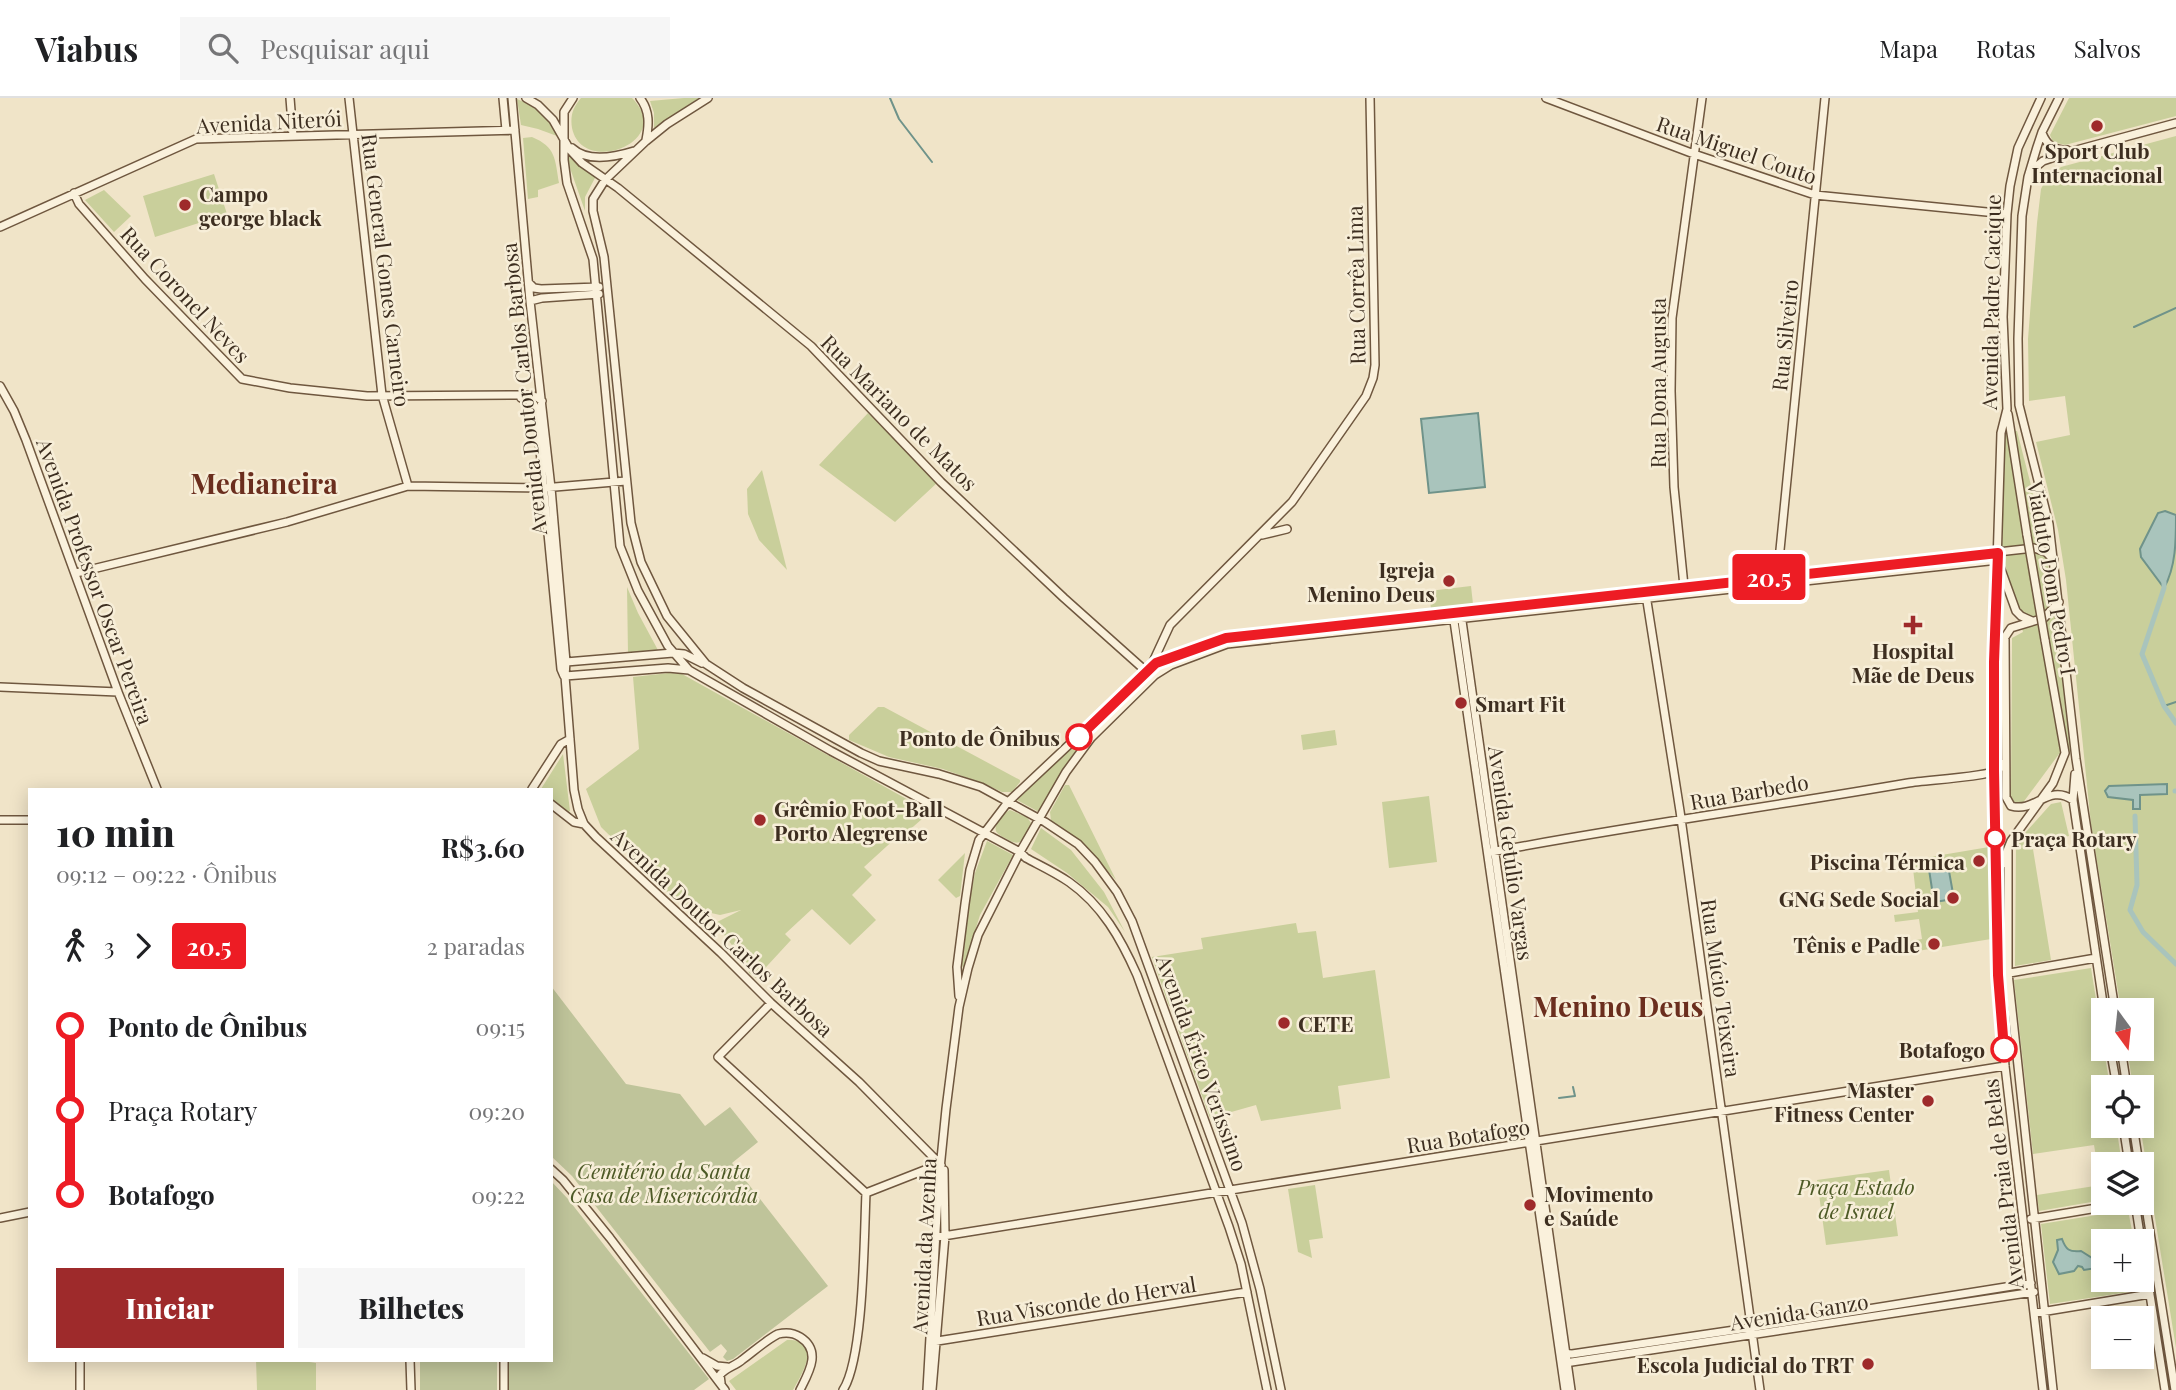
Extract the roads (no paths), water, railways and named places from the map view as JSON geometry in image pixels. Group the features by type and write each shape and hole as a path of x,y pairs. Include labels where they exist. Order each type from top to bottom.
{"main road":[{"path":"290,98 293,136"},
{"name":"Rua General Gomes Carneiro","path":"349,98 382,395 408,486"},
{"path":"503,98 506,130"},
{"name":"Avenida Doutor Carlos Barbosa","path":"512,98 542,401 559,656 565,676"},
{"name":"Rua Mariano de Matos","path":"526,98 538,105 553,120 569,150 811,346 941,482 1063,598 1148,673"},
{"path":"573,98 564,112 567,183 593,259 620,546 638,591 673,653 689,670"},
{"path":"640,98 648,116 646,141"},
{"path":"706,664 667,617 641,562 631,523 604,257 593,211 593,199 605,180 646,141 708,98"},
{"name":"Rua Corrêa Lima","path":"1143,686 1170,625 1292,502 1366,396 1373,378 1375,366 1370,98"},
{"name":"Rua Miguel Couto","path":"1546,98 1694,154 1815,195 2007,214"},
{"name":"Rua Dona Augusta","path":"1684,586 1674,487 1672,318 1702,98"},
{"name":"Rua Silveiro","path":"1777,580 1825,98"},
{"name":"Avenida Padre Cacique","path":"1998,557 2001,433 2007,410 2003,317 2007,214 2018,148 2041,98"},
{"name":"Avenida Padre Cacique","path":"2059,98 2042,132 2028,177 2022,216 2019,405 2049,524 2076,759"},
{"path":"2028,177 2037,164 2073,151 2176,123"},
{"name":"Avenida Niterói","path":"0,227 196,139 515,130"},
{"path":"2042,132 2049,145 2057,150 2073,151"},
{"path":"564,140 577,152 591,157 609,157 636,151"},
{"path":"593,199 601,192 618,188 616,169"},
{"name":"Rua Coronel Neves","path":"74,193 79,204 137,269 242,379 368,396 514,395 537,397 542,401"},
{"path":"529,283 534,288 541,289 607,292"},
{"path":"530,301 595,290"},
{"name":"Avenida Professor Oscar Pereira","path":"0,386 26,440 118,692 157,788"},
{"name":"Avenida Doutor Carlos Barbosa","path":"514,395 532,402 536,408 566,662 574,790 584,824 771,1003 859,1082 942,1168"},
{"name":"Viaduto Dom Pedro I","path":"2007,410 2065,753 2053,783 2039,801"},
{"path":"76,573 274,526 408,486 547,488 626,481"},
{"path":"1256,540 1265,534 1287,529"},
{"path":"982,836 1008,802 1156,663 1226,638 1998,557 2034,548 2046,552 2054,560"},
{"path":"1998,557 2017,611 2027,620 2034,621"},
{"name":"Avenida Praia de Belas","path":"1998,557 1994,662 1998,975 2005,1066 2043,1390"},
{"path":"1646,594 1684,586 1777,580"},
{"name":"Rua Múcio Teixeira","path":"1646,594 1681,821 1759,1390"},
{"path":"2059,601 2049,615 2011,628 2005,637 2006,797 2011,806 2018,808 2054,794 2064,794 2073,800"},
{"name":"Avenida da Azenha","path":"930,1390 941,1237 942,1168 959,1007 978,935 1020,852 1066,772 1091,738 1143,686 1171,665 1227,643 1457,615"},
{"name":"Avenida Getúlio Vargas","path":"1457,615 1561,1348 1570,1390"},
{"path":"1344,624 1355,629 1367,622"},
{"path":"1278,637 1296,629"},
{"path":"566,662 673,653 684,654 706,664"},
{"name":"Avenida Érico Veríssimo","path":"706,664 743,688 870,757 965,782 1008,802 1078,844 1096,862 1132,920 1231,1191 1254,1262 1281,1390"},
{"path":"565,676 668,668 689,670"},
{"name":"Avenida Érico Veríssimo","path":"689,670 982,836 1020,852 1072,884 1104,915 1122,943 1141,985 1217,1193 1241,1264 1267,1390"},
{"path":"0,687 118,692"},
{"path":"533,788 561,744 570,739"},
{"path":"2076,759 2073,800 2102,998"},
{"path":"2076,759 2113,998"},
{"path":"1994,771 2005,762"},
{"name":"Rua Barbedo","path":"1492,854 1588,834 1994,771"},
{"path":"1996,880 2011,841 2039,801"},
{"path":"553,806 574,822 584,824"},
{"path":"0,820 28,820"},
{"name":"Avenida da Azenha","path":"959,1007 957,967 970,870 982,836"},
{"name":"Avenida Praia de Belas","path":"2008,850 2008,973 2053,1390"},
{"path":"1998,975 2096,958"},
{"path":"771,1003 718,1057 866,1193"},
{"name":"Rua Botafogo","path":"941,1237 2005,1066"},
{"path":"866,1193 942,1168"},
{"path":"553,1171 610,1238 723,1388"},
{"path":"843,1390 850,1374 859,1319 866,1193"},
{"path":"2023,1220 2091,1209"},
{"path":"0,1218 28,1212"},
{"path":"2146,1215 2175,1390"},
{"name":"Avenida Ganzo","path":"1752,1332 2031,1283"},
{"name":"Avenida Ganzo","path":"1564,1363 1660,1345 2043,1291"},
{"name":"Rua Visconde do Herval","path":"933,1342 1247,1292"},
{"path":"1968,1293 1970,1302"},
{"path":"2035,1313 2150,1294 2165,1390"},
{"path":"723,1388 720,1376 730,1367 778,1335 787,1333 796,1334 810,1346 813,1360 800,1390"},
{"name":"Avenida Ganzo","path":"1561,1348 1660,1345"},
{"path":"699,1356 717,1366 730,1367"},
{"path":"80,1362 80,1390"},
{"path":"410,1362 411,1390"},
{"path":"504,1362 504,1390"},
{"name":"Avenida Getúlio Vargas","path":"1564,1363 1564,1390"}],"water":[{"path":"1478,413 1485,487 1429,493 1421,419"},
{"path":"2165,511 2176,515 2176,524 2173,562 2164,588 2141,557 2140,549 2158,513"},
{"path":"2167,784 2167,794 2140,795 2140,809 2133,809 2133,800 2108,797 2105,791 2109,786"},
{"path":"1947,860 1954,899 1934,902 1928,863"},
{"path":"2062,1239 2068,1250 2081,1251 2091,1257 2091,1269 2084,1270 2078,1266 2074,1271 2059,1274 2053,1262 2058,1250 2057,1240"}],"waterway":[{"path":"890,98 899,119 932,162"},
{"path":"2134,327 2176,308"},
{"path":"2164,582 2142,654 2164,706 2176,723"},
{"path":"2164,706 2176,702"},
{"path":"2135,816 2137,885 2130,910 2143,932 2176,964"},
{"path":"1559,1098 1575,1096 1573,1087"}],"place":[{"name":"Sport Club Internacional","path":"2097,126"},
{"name":"Campo george black","path":"185,205"},
{"name":"Igreja Menino Deus","path":"1449,581"},
{"name":"Hospital Mãe de Deus","path":"1913,625"},
{"name":"Smart Fit","path":"1461,703"},
{"name":"Ponto de Ônibus","path":"1079,737"},
{"name":"Grêmio Foot-Ball Porto Alegrense","path":"760,820"},
{"name":"Praça Rotary","path":"1995,838"},
{"name":"Piscina Térmica","path":"1979,861"},
{"name":"GNG Sede Social","path":"1953,898"},
{"name":"Tênis e Padle","path":"1934,944"},
{"name":"CETE","path":"1284,1023"},
{"name":"Botafogo","path":"2004,1049"},
{"name":"Master Fitness Center","path":"1928,1101"},
{"name":"Movimento e Saúde","path":"1530,1205"},
{"name":"Escola Judicial do TRT","path":"1868,1364"}],"district":[{"name":"Medianeira","path":"264,482"},
{"name":"Menino Deus","path":"1618,1005"}],"park label":[{"name":"Cemitério da Santa Casa de Misericórdia","path":"664,1182"},
{"name":"Praça Estado de Israel","path":"1856,1198"}]}
